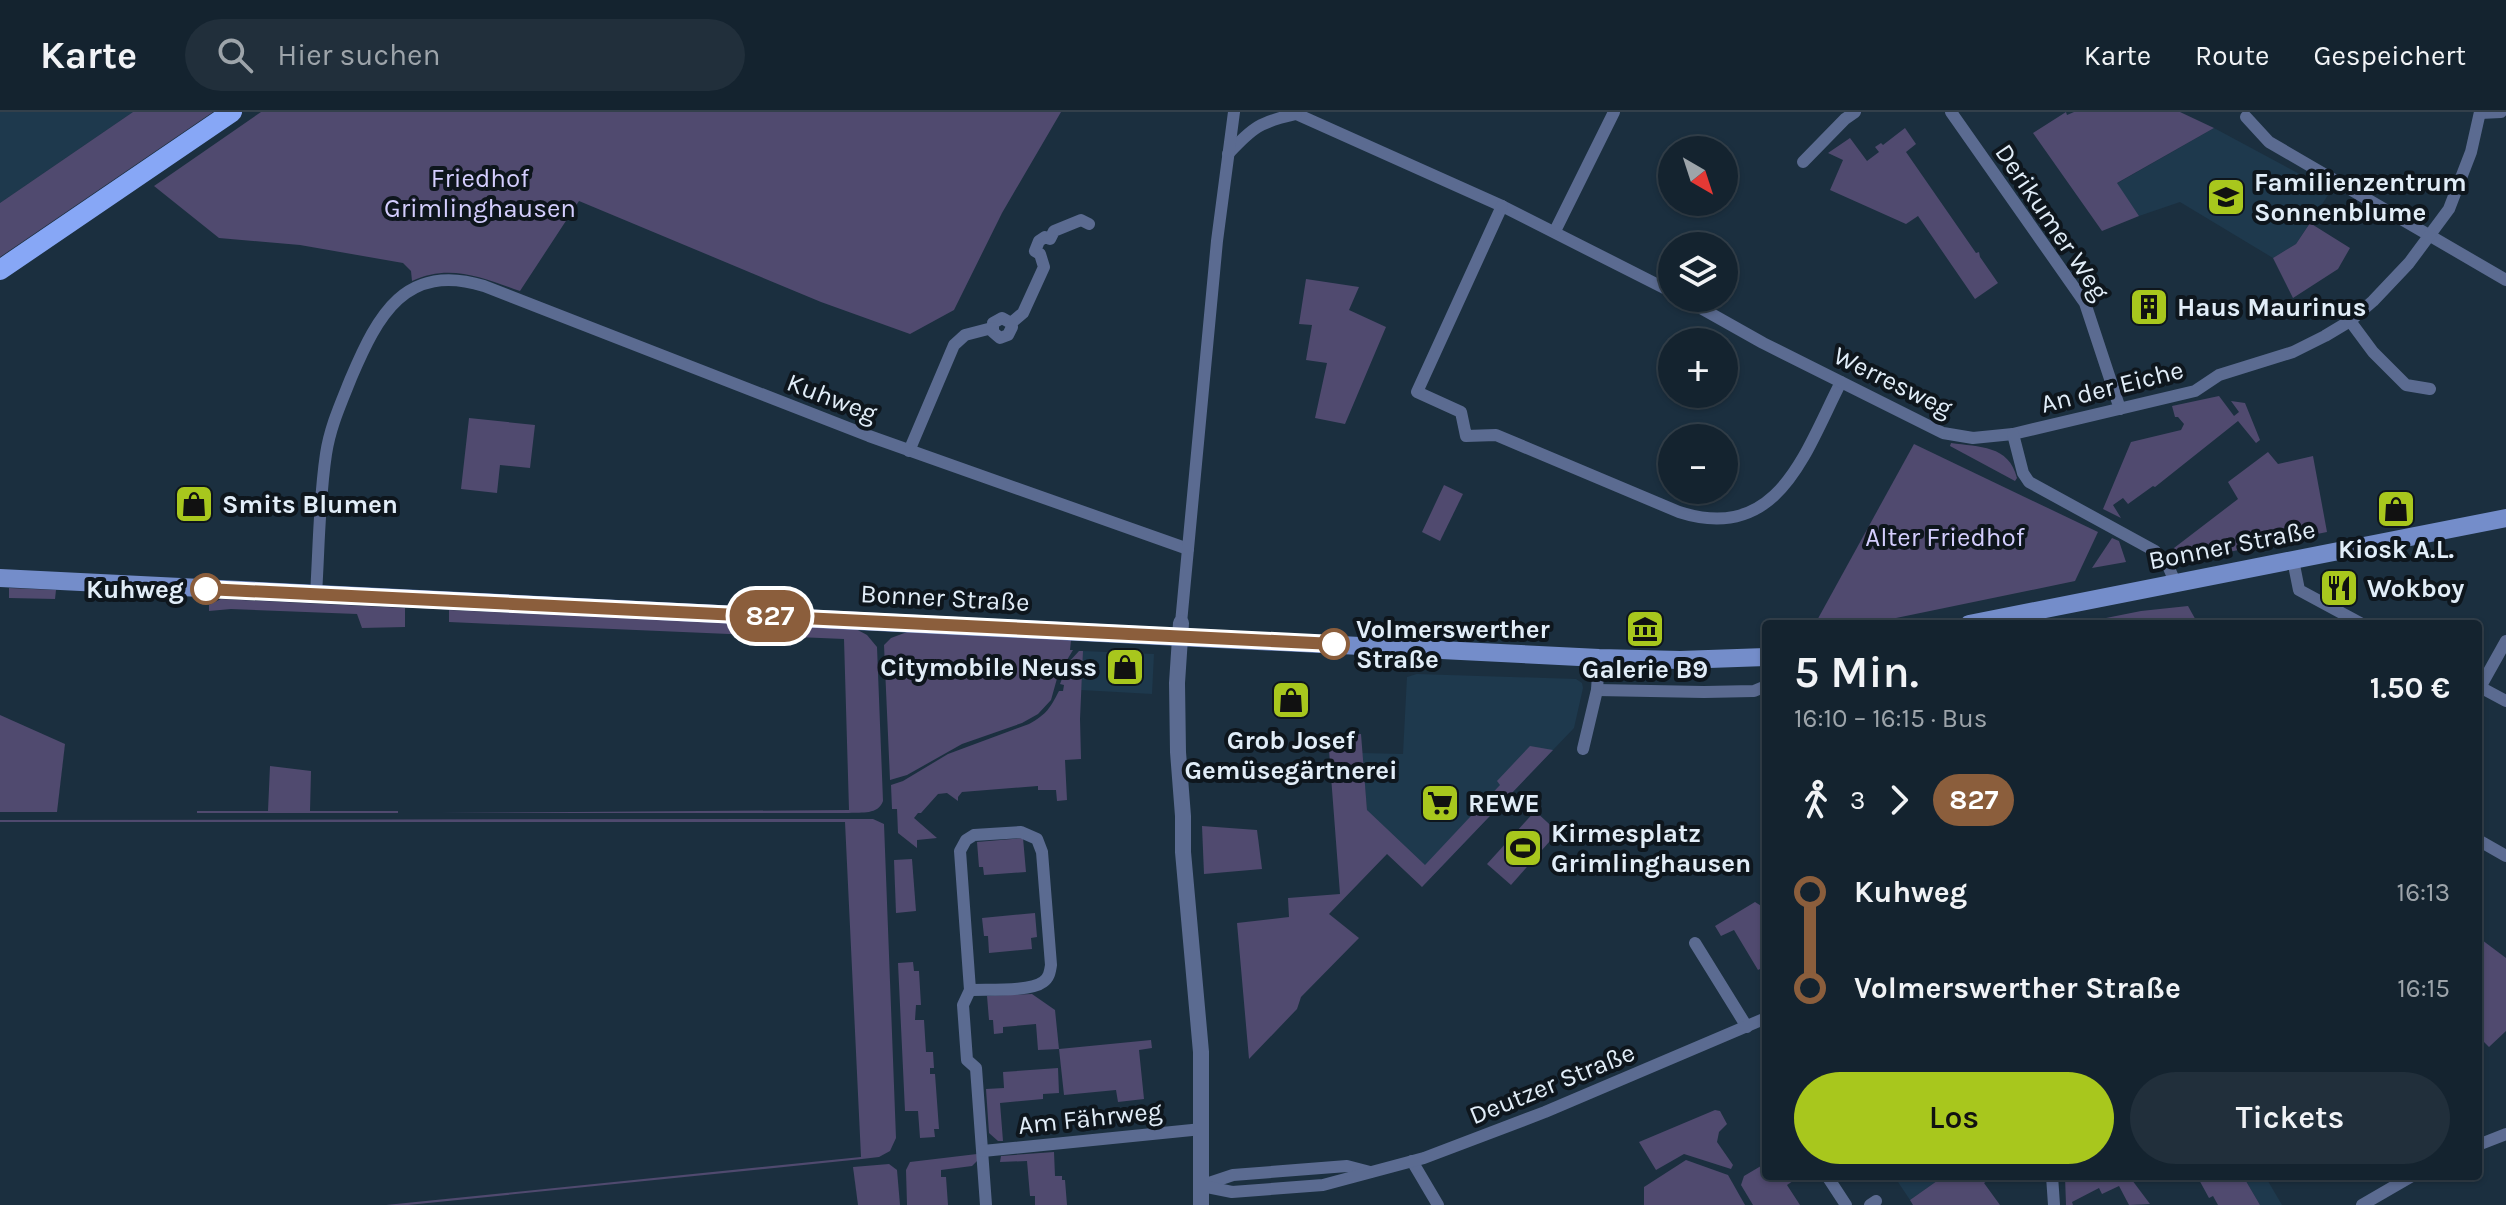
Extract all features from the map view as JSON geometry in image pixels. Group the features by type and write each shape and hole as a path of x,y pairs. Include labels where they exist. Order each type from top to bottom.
{"main road":[{"path":"0,270 232,112"},
{"name":"Bonner Straße","path":"1989,620 2506,518"},
{"name":"Bonner Straße","path":"0,578 1180,630 1599,658 1680,660 1762,657"}],"street":[{"path":"1201,1205 1201,1052 1183,852 1177,683 1234,112"},
{"path":"1555,231 1614,112"},
{"path":"1803,162 1855,112"},
{"name":"Derikumer Weg","path":"1951,112 2085,303 2120,409"},
{"name":"An der Eiche","path":"2013,434 2195,391 2219,375 2293,352 2350,321 2391,284 2449,209 2471,152 2480,112 2501,112"},
{"path":"1228,154 1254,128 1294,113 1555,231 1658,285"},
{"path":"2246,117 2269,142 2506,280"},
{"path":"1502,206 1417,392 1461,412 1466,436 1496,435 1679,512 1695,517 1726,519 1764,505 1786,486 1841,382"},
{"path":"909,451 954,345 965,335 992,328 997,319 1011,323 1023,313 1044,267 1040,254 1035,251 1039,241 1045,237 1050,239 1054,231 1081,220 1089,224"},
{"name":"Kuhweg","path":"316,594 326,456 333,421 376,325 405,293 435,280 460,279 484,286 909,451 1188,549"},
{"name":"Werresweg","path":"1708,312 1943,433 1973,438 2013,434"},
{"path":"2350,321 2380,360 2406,385 2430,389"},
{"path":"2013,434 2023,473 2029,482 2155,551 2169,568 2175,582"},
{"path":"2293,560 2299,590 2355,620"},
{"path":"2482,683 2506,641"},
{"path":"1583,749 1597,690 1599,658"},
{"path":"1597,690 1704,692 1754,691 1762,688"},
{"path":"2482,689 2506,701"},
{"name":"Am Fährweg","path":"970,990 1030,987 1042,983 1049,975 1051,965 1042,852 1037,839 1027,833 974,835 961,848 970,990 963,1005 967,1060 976,1068 986,1205"},
{"path":"2482,842 2506,856"},
{"path":"1695,943 1747,1027"},
{"name":"Deutzer Straße","path":"1202,1186 1233,1175 1347,1166 1370,1172 1412,1161 1494,1133 1762,1020"},
{"name":"Am Fährweg","path":"983,1151 1202,1129"},
{"path":"2482,1143 2506,1134"},
{"path":"1412,1161 1438,1205"},
{"path":"1830,1180 1846,1205"},
{"path":"2052,1180 2054,1205"},
{"path":"2362,1205 2405,1180"}],"shaded area":[{"path":"0,112 133,112 0,203"},
{"name":"Familienzentrum Sonnenblume","path":"2214,128 2309,179 2303,190 2305,192 2314,178 2332,189 2296,244 2273,258 2180,202 2139,216 2116,184"},
{"path":"1083,651 1154,654 1152,694 1081,690"},
{"path":"1417,674 1576,679 1583,688 1574,728 1422,887 1367,810 1362,753 1403,754 1407,677"},
{"path":"1897,1180 1938,1180 1910,1200"},
{"path":"2245,1180 2267,1180 2282,1205 2260,1205"}],"green space":[{"path":"133,112 213,112 0,257 0,203"},
{"name":"Friedhof Grimlinghausen","path":"261,112 1061,112 1002,213 954,310 910,334 821,302 579,201 520,291 466,274 440,273 412,281 411,271 403,263 300,245 219,238 154,186"},
{"path":"2066,112 2067,115 2074,112 2180,112 2214,128 2117,183 2139,216 2102,231 2033,133"},
{"path":"1905,128 1916,144 1906,152 1998,283 1975,299 1918,216 1906,224 1830,190 1843,160 1828,153 1850,138 1867,161 1879,152 1875,147 1881,143 1883,145"},
{"path":"2310,223 2350,248 2338,269 2293,298 2273,258 2296,244"},
{"path":"1306,279 1359,287 1349,310 1386,327 1345,424 1315,418 1327,363 1306,360 1312,325 1299,324"},
{"path":"2219,396 2234,416 2239,412 2231,401 2245,403 2260,440 2256,443 2238,421 2155,487 2128,504 2123,498 2113,505 2121,518 2103,509 2131,442 2181,430 2184,424 2175,417 2172,406"},
{"path":"469,418 535,425 530,468 500,465 497,493 461,489"},
{"path":"1951,443 2000,453 2013,467 2017,478 2015,481 1950,446"},
{"name":"Alter Friedhof","path":"1914,444 2098,532 2075,581 1886,620 1817,620"},
{"path":"2268,452 2278,464 2313,456 2327,532 2184,561 2174,548 2238,499 2228,482"},
{"path":"1444,485 1463,494 1440,541 1422,532"},
{"path":"2112,538 2119,541 2126,562 2092,568"},
{"path":"9,588 56,590 55,599 9,598"},
{"path":"221,599 405,608 405,627 362,628 357,614 231,609 209,611 209,605"},
{"path":"2188,606 2196,620 2096,620"},
{"path":"449,610 856,629 867,635 877,647 883,801 873,811 849,813 439,813 849,810 844,639 449,622"},
{"path":"907,632 1071,640 1070,650 1073,650 1058,675 1051,700 1038,714 1022,723 962,744 907,775 890,780 884,645 891,638"},
{"path":"1079,651 1083,651 1081,759 1065,760 1067,800 1057,801 1056,790 1038,790 1038,786 962,792 958,801 947,793 938,794 914,818 937,838 917,840 917,848 898,833 897,809 892,809 891,785 948,754 1040,717 1059,691 1063,691 1064,685 1060,684 1068,663"},
{"path":"0,715 65,744 57,812 0,812"},
{"path":"1361,734 1367,810 1425,865 1500,785 1497,781 1530,746 1553,750 1422,887 1387,854 1329,914 1359,938 1301,997 1297,1009 1249,1059 1237,923 1289,917 1288,898 1340,894 1328,737"},
{"path":"270,766 311,771 310,811 398,813 197,813 268,811"},
{"name":"Kirmesplatz Grimlinghausen","path":"1535,811 1558,832 1511,885 1487,864"},
{"path":"873,819 884,824 896,1138 890,1151 879,1157 862,1159 408,1205 386,1205 861,1157 845,822 0,822 0,820"},
{"path":"1202,826 1257,830 1262,869 1204,874"},
{"path":"1023,838 1026,872 984,875 983,867 979,867 977,842"},
{"path":"912,859 916,911 896,913 894,860"},
{"path":"1755,902 1762,906 1762,968 1758,970 1734,930 1721,936 1715,926"},
{"path":"1035,913 1037,937 1031,938 1032,949 989,953 982,918"},
{"path":"2482,940 2506,958 2506,1031 2489,1047 2482,1040"},
{"path":"913,962 914,971 919,971 921,1005 916,1005 915,1020 924,1020 926,1052 933,1052 934,1068 930,1068 930,1074 935,1074 939,1129 934,1129 935,1137 920,1138 918,1111 905,1111 898,963"},
{"path":"1032,994 1055,1010 1059,1049 1038,1050 1036,1024 1003,1027 1003,1033 994,1034 987,996"},
{"path":"1151,1040 1152,1048 1139,1050 1144,1099 1118,1102 1116,1090 1064,1095 1059,1049"},
{"path":"1058,1068 1059,1093 1043,1094 1043,1099 1000,1103 1003,1141 998,1141 989,1133 986,1089 1004,1088 1003,1072"},
{"path":"1715,1110 1720,1111 1727,1124 1719,1132 1717,1142 1733,1165 1731,1169 1684,1154 1656,1170 1639,1142"},
{"path":"1054,1152 1055,1176 1062,1176 1065,1180 1067,1205 1035,1205 1035,1196 1030,1196 1027,1161 1000,1162 1001,1156"},
{"path":"977,1154 978,1160 972,1166 941,1170 941,1177 946,1177 948,1205 907,1205 906,1170 910,1162"},
{"path":"1686,1160 1728,1175 1745,1205 1644,1205 1644,1187"},
{"path":"889,1164 897,1170 900,1205 858,1205 853,1167"},
{"path":"1762,1165 1762,1180 1792,1180 1787,1185 1800,1205 1753,1205 1741,1185 1744,1176"},
{"path":"1938,1180 1988,1180 1984,1183 2000,1205 1913,1205 1910,1200"},
{"path":"2065,1180 2132,1180 2150,1204 2129,1205 2119,1186 2102,1194 2099,1188 2072,1202 2073,1205 2066,1205"},
{"path":"2199,1180 2245,1180 2260,1205 2218,1205 2213,1196 2209,1198"}],"bus line":[{"name":"827","path":"206,589 1334,644"}],"place":[{"name":"Familienzentrum Sonnenblume","path":"2226,197"},
{"name":"Haus Maurinus","path":"2149,307"},
{"name":"Smits Blumen","path":"194,504"},
{"name":"Kiosk A.L.","path":"2396,509"},
{"name":"Wokboy","path":"2339,588"},
{"name":"Kuhweg","path":"206,589"},
{"name":"Galerie B9","path":"1645,629"},
{"name":"Volmerswerther Straße","path":"1334,644"},
{"name":"Citymobile Neuss","path":"1125,667"},
{"name":"Grob Josef Gemüsegärtnerei","path":"1291,700"},
{"name":"REWE","path":"1440,803"},
{"name":"Kirmesplatz Grimlinghausen","path":"1523,848"}]}
